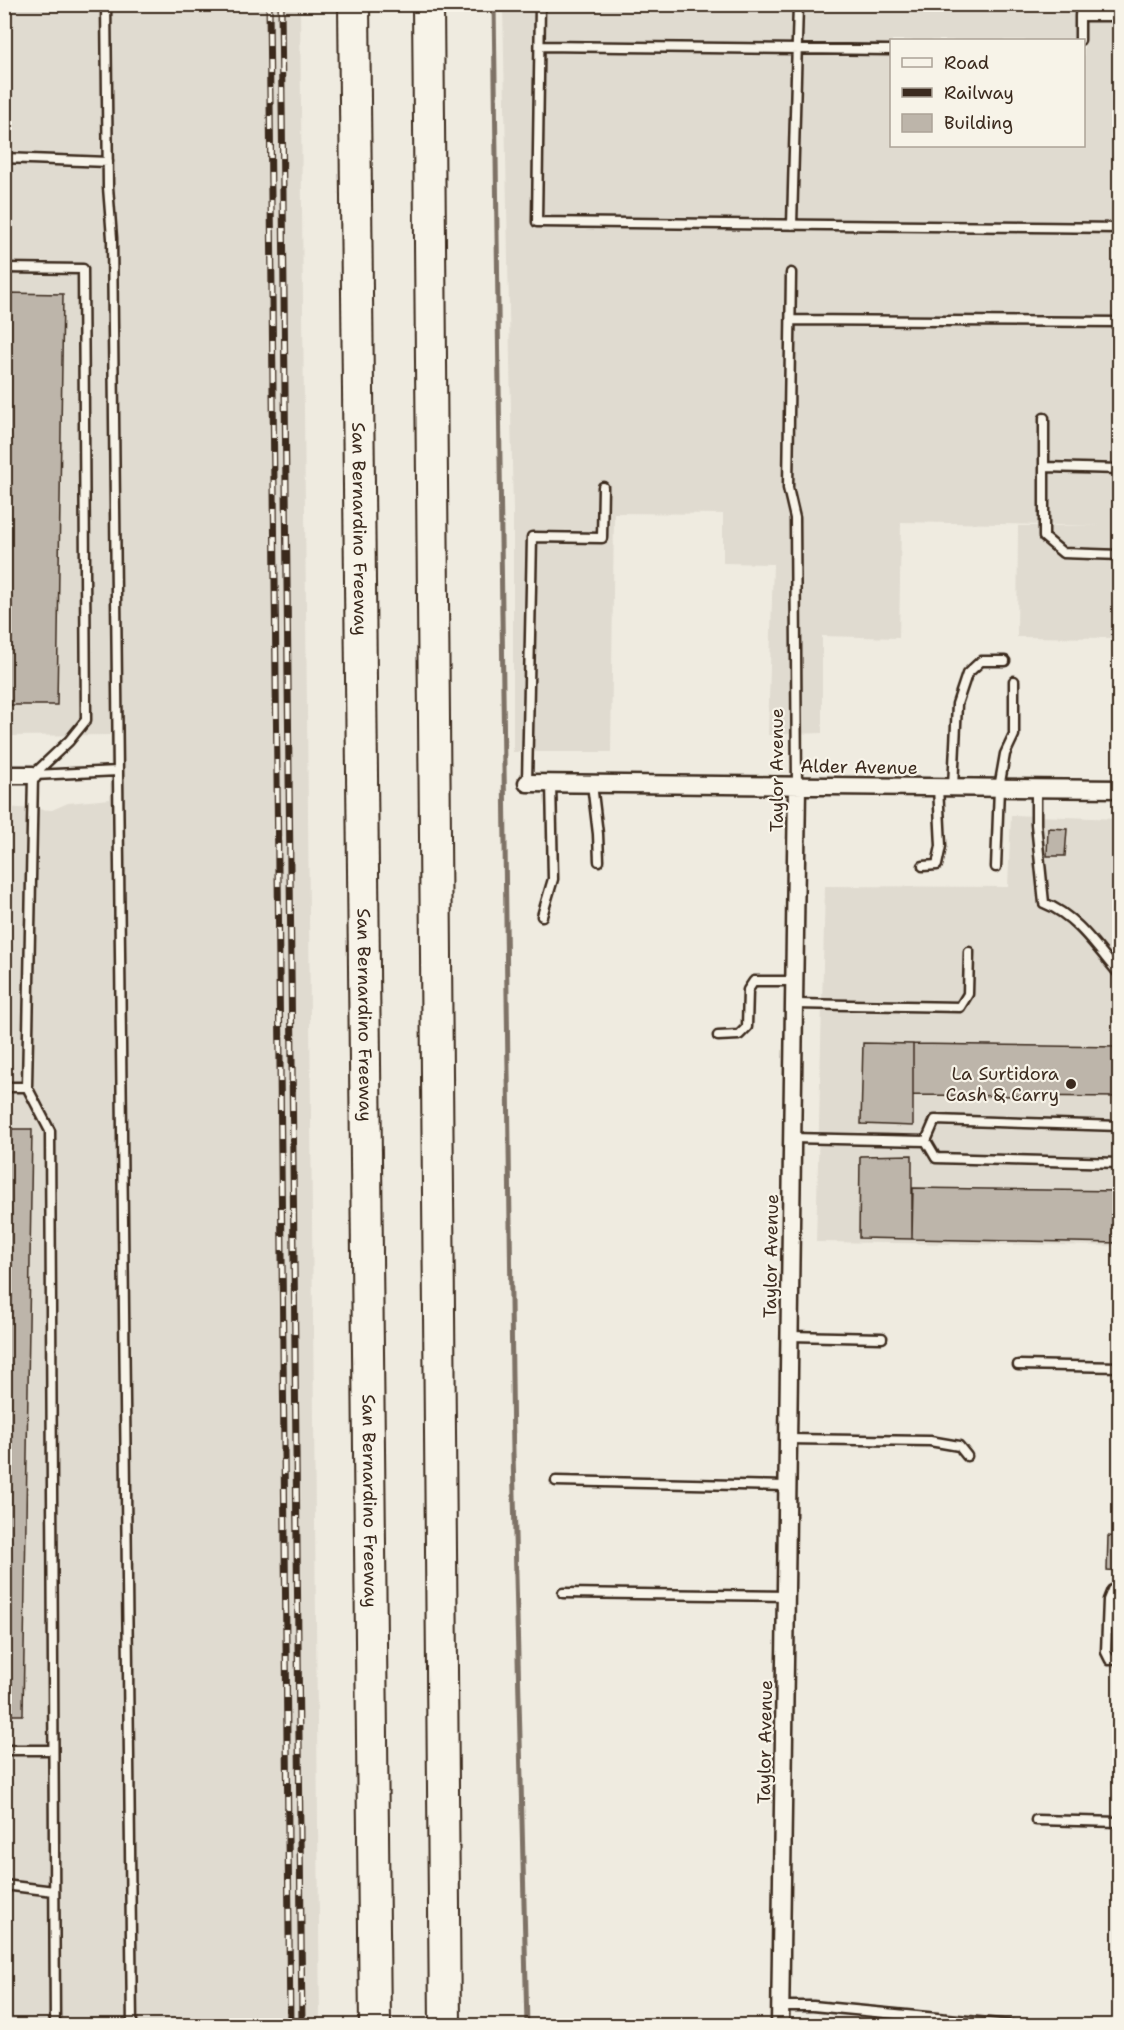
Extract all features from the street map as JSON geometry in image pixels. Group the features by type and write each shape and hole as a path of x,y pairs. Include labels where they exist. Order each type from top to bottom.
{"highway":[{"name":"San Bernardino Freeway","path":"354,4 375,2025"},
{"path":"428,4 446,2025"}],"street":[{"path":"4,775 33,775"},
{"name":"Alder Avenue","path":"527,783 1119,789"},
{"name":"Taylor Avenue","path":"780,2025 797,786"}],"lane":[{"path":"106,4 108,162 112,238 132,2025"},
{"path":"540,4 537,222 1119,228"},
{"path":"792,225 798,4"},
{"path":"1080,39 1081,4"},
{"path":"1080,16 1119,16"},
{"path":"540,46 890,50"},
{"path":"4,158 108,162"},
{"path":"4,267 83,269 86,720 69,741 33,775 27,1087 50,1131 55,2025"},
{"name":"Taylor Avenue","path":"791,273 788,488 795,518 797,786"},
{"path":"791,320 1119,322"},
{"path":"1044,418 1044,537 1063,553 1119,555"},
{"path":"1044,467 1119,469"},
{"path":"527,783 532,537 602,538 603,486"},
{"path":"923,867 937,865 957,704 967,674 981,661 1005,661"},
{"path":"996,867 999,788 1005,754 1014,735 1014,681"},
{"path":"33,775 118,771"},
{"path":"542,916 553,879 551,783"},
{"path":"592,784 598,834 598,861"},
{"path":"1036,788 1036,824 1044,903 1072,919 1119,975"},
{"path":"794,1004 960,1007 968,994 969,952"},
{"path":"718,1036 739,1035 747,1027 748,990 754,981 795,981"},
{"path":"4,1087 27,1087"},
{"path":"926,1141 935,1120 1119,1126"},
{"path":"792,1138 926,1141"},
{"path":"926,1141 936,1158 1119,1163"},
{"path":"789,1336 882,1338"},
{"path":"1018,1365 1119,1367"},
{"path":"788,1439 930,1441 959,1446 967,1456"},
{"path":"556,1481 788,1486"},
{"path":"1119,1587 1112,1590 1108,1600 1106,1652 1110,1659 1119,1659"},
{"path":"563,1593 786,1596"},
{"path":"4,1750 53,1750"},
{"path":"1036,1820 1119,1822"},
{"path":"4,1885 54,1891"},
{"path":"781,2006 813,2006 1020,2025"}],"shaded area":[{"path":"5,5 300,5 320,2025 5,2025 4,807 52,810 68,803 110,799 110,735 5,736"},
{"path":"503,5 1119,5 1119,748 1111,748 1111,638 1017,637 1018,526 1099,526 901,522 899,638 822,636 822,733 768,735 773,564 723,563 723,514 614,513 611,752 513,752 513,513"},
{"path":"1011,815 1119,819 1119,1246 816,1242 825,886 1008,887"}],"building":[{"path":"4,293 63,294 57,705 4,705"},
{"path":"1048,828 1067,829 1065,856 1047,856"},
{"path":"863,1043 913,1044 913,1126 861,1124"},
{"path":"913,1044 1120,1047 1120,1097 913,1095"},
{"path":"4,1129 32,1129 23,1715 4,1715"},
{"path":"912,1155 912,1239 859,1238 860,1156"},
{"path":"913,1188 1120,1191 1120,1243 912,1239"},
{"path":"1108,1536 1120,1537 1120,1571 1107,1570"},
{"path":"4,1964 7,1964 6,2026 4,2026"}],"waterway":[{"path":"494,4 513,1453 527,2026"}],"railway":[{"path":"269,4 290,2026"},
{"path":"281,4 302,2026"}],"place":[{"name":"La Surtidora Cash & Carry","path":"1071,1084"}]}
